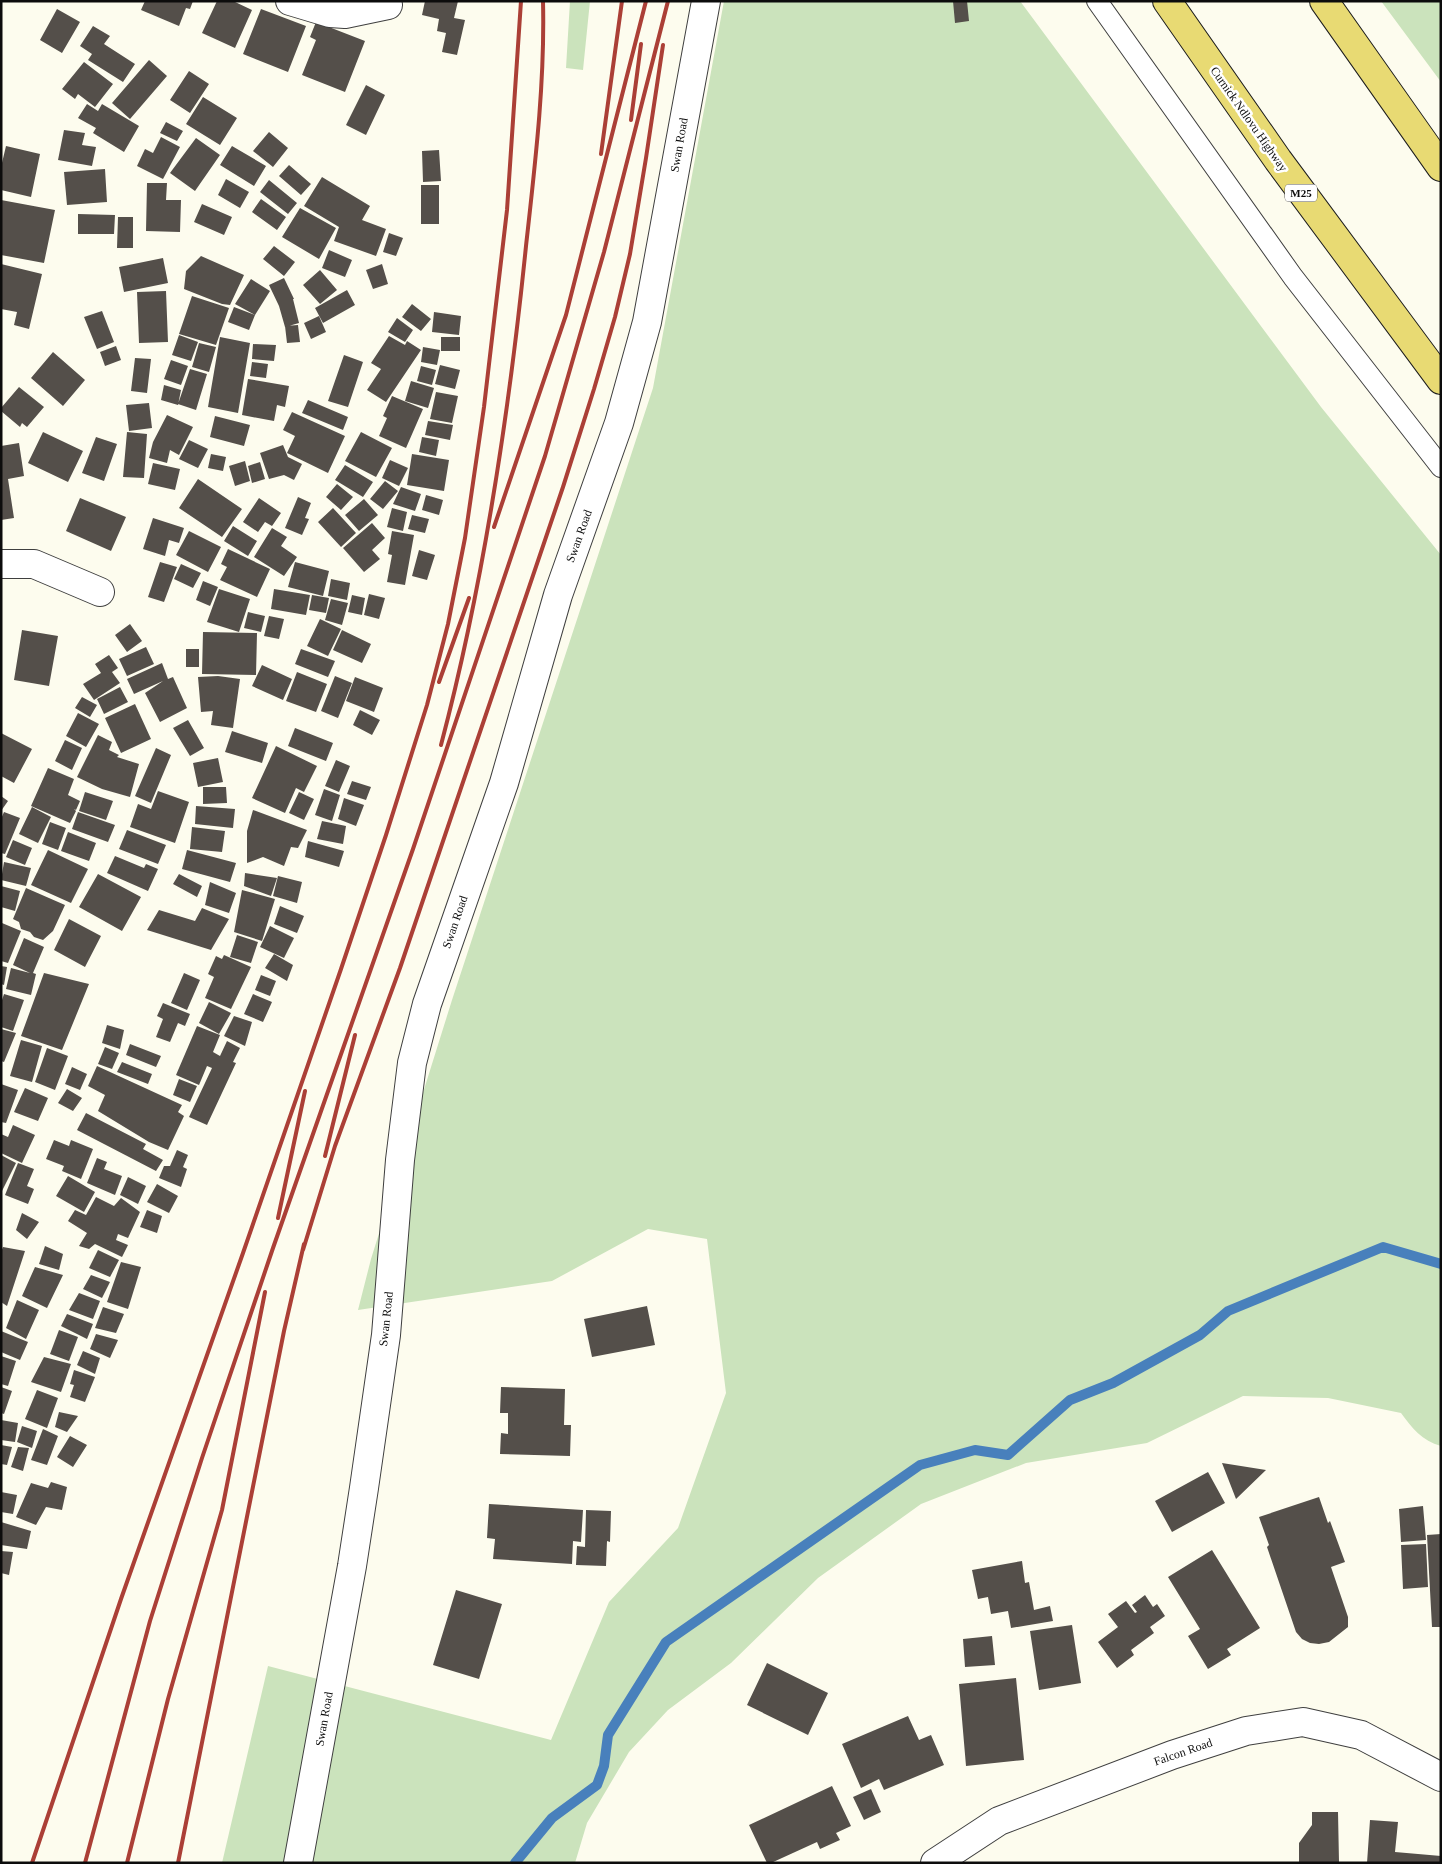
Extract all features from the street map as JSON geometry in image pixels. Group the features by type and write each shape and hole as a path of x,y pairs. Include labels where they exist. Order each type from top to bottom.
{"main road":[{"name":"Curnick Ndlovu Highway","path":"1167,1 1278,160 1441,380"},
{"path":"1324,1 1441,167"}],"street":[{"path":"290,1 330,13 345,14 362,12 388,5"},
{"name":"Swan Road","path":"298,1863 352,1566 366,1478 386,1335 400,1160 412,1063 430,995 504,784 558,595 622,414 647,322 706,1"},
{"path":"1,564 34,564 100,592"},
{"name":"Falcon Road","path":"935,1863 999,1821 1172,1755 1246,1731 1303,1722 1361,1736 1441,1777"}],"lane":[{"path":"1097,1 1293,277 1441,467"}],"green space":[{"path":"570,1 590,1 583,70 566,68"},
{"path":"724,1 1020,1 1321,407 1441,555 1441,1446 1428,1441 1413,1429 1401,1413 1328,1398 1243,1396 1147,1443 1026,1463 921,1504 818,1578 731,1663 668,1710 629,1752 587,1823 575,1863 222,1863 268,1666 551,1740 609,1602 678,1528 726,1393 707,1239 648,1229 552,1281 358,1310 371,1259 452,1000 653,388"},
{"path":"1381,1 1441,1 1441,82"}],"building":[{"path":"145,1 193,1 190,9 186,8 179,26 141,10"},
{"path":"217,1 233,1 252,10 235,48 202,33"},
{"path":"425,1 458,1 454,18 465,20 457,55 442,52 446,33 437,31 439,19 422,15"},
{"path":"953,1 967,1 969,21 955,23"},
{"path":"57,9 80,22 62,53 40,40"},
{"path":"261,9 306,26 288,72 243,54"},
{"path":"316,22 365,41 345,92 302,75 316,40 310,37"},
{"path":"93,26 110,36 104,44 135,64 123,82 88,60 92,54 80,46"},
{"path":"149,60 167,76 130,119 112,103"},
{"path":"84,62 113,84 95,107 78,94 75,99 62,89"},
{"path":"189,71 209,84 190,113 170,100"},
{"path":"366,85 385,95 366,135 346,125"},
{"path":"203,97 237,118 220,145 186,124"},
{"path":"87,104 98,111 102,104 139,126 124,152 93,133 96,128 78,118"},
{"path":"166,122 183,131 177,141 160,133"},
{"path":"64,130 85,133 82,145 96,147 92,166 58,160"},
{"path":"269,132 288,148 273,167 253,151"},
{"path":"161,137 180,147 163,179 137,166 145,149 153,153"},
{"path":"196,138 220,155 195,191 170,173"},
{"path":"6,146 40,154 31,197 1,190 1,167"},
{"path":"232,146 266,166 254,186 220,165"},
{"path":"439,150 441,181 423,182 422,151"},
{"path":"289,165 311,184 301,195 279,176"},
{"path":"105,169 107,202 67,205 64,172"},
{"path":"322,177 370,206 362,220 386,229 376,256 334,241 339,227 304,206"},
{"path":"226,179 249,192 240,208 218,195"},
{"path":"269,180 297,203 288,214 260,192"},
{"path":"147,183 167,183 166,200 181,200 180,232 146,231"},
{"path":"421,185 439,185 439,224 421,224"},
{"path":"261,199 286,217 277,230 252,212"},
{"path":"1,200 55,210 44,263 1,255"},
{"path":"202,204 232,217 224,235 194,222"},
{"path":"300,208 336,228 319,259 282,237"},
{"path":"78,214 115,215 114,234 78,234"},
{"path":"118,217 133,217 133,248 117,248"},
{"path":"389,233 403,238 396,256 383,252"},
{"path":"274,246 295,262 284,276 263,259"},
{"path":"329,250 352,260 345,277 322,268"},
{"path":"201,256 244,275 230,305 222,304 184,289 186,271"},
{"path":"163,258 168,283 124,292 119,267"},
{"path":"1,264 42,274 29,329 14,325 17,312 1,309"},
{"path":"382,264 388,284 373,289 366,270"},
{"path":"320,270 337,290 320,304 303,285"},
{"path":"284,278 294,299 299,323 285,327 279,306 269,285"},
{"path":"251,279 270,291 255,315 235,304"},
{"path":"347,290 355,305 323,323 315,308"},
{"path":"166,291 168,342 139,343 137,292"},
{"path":"192,296 229,308 216,345 179,334"},
{"path":"412,304 431,319 421,331 402,317"},
{"path":"234,307 255,315 249,330 228,322"},
{"path":"102,311 114,342 97,349 84,317"},
{"path":"434,312 461,316 459,335 432,332"},
{"path":"319,316 326,332 311,339 304,323"},
{"path":"397,318 413,330 405,342 388,332"},
{"path":"298,325 300,342 287,343 285,326"},
{"path":"179,335 198,342 191,361 172,355"},
{"path":"389,336 405,345 407,341 421,350 386,402 367,390 381,369 371,363"},
{"path":"220,337 250,343 238,413 208,407"},
{"path":"441,337 460,337 460,351 441,351"},
{"path":"199,343 216,347 209,372 192,367"},
{"path":"253,344 276,345 274,361 252,359"},
{"path":"116,346 121,360 105,366 100,352"},
{"path":"423,347 440,350 437,365 421,362"},
{"path":"53,352 85,380 63,406 31,378"},
{"path":"344,355 363,362 348,407 328,401"},
{"path":"135,358 151,359 147,393 131,391"},
{"path":"171,360 188,366 181,385 164,379"},
{"path":"252,362 268,364 266,378 250,376"},
{"path":"440,365 460,370 455,389 435,384"},
{"path":"421,366 436,370 432,385 417,381"},
{"path":"190,369 207,374 196,410 178,404"},
{"path":"248,379 289,386 285,407 277,405 274,421 242,415"},
{"path":"411,381 434,388 428,408 405,401"},
{"path":"164,385 181,390 178,405 161,400"},
{"path":"19,387 44,407 27,427 22,423 20,427 1,411 1,408"},
{"path":"436,392 458,396 452,423 430,419"},
{"path":"392,396 423,409 406,448 379,436 387,418 383,416"},
{"path":"308,400 348,417 343,430 302,413"},
{"path":"149,403 152,428 129,431 126,405"},
{"path":"292,412 345,436 328,473 287,453 295,436 283,430"},
{"path":"167,415 193,427 179,455 170,450 167,463 149,458 153,442"},
{"path":"215,416 250,425 244,446 210,437"},
{"path":"428,421 453,425 450,440 425,435"},
{"path":"43,432 83,451 68,482 28,463"},
{"path":"127,432 147,434 144,478 123,477"},
{"path":"361,432 392,448 376,477 345,461"},
{"path":"96,437 117,444 104,481 82,473"},
{"path":"422,437 439,440 436,456 419,452"},
{"path":"189,440 208,449 198,468 179,459"},
{"path":"19,443 24,476 8,479 14,518 1,520 1,446"},
{"path":"283,445 288,457 302,464 294,480 284,475 269,479 260,453"},
{"path":"211,454 226,457 223,471 208,468"},
{"path":"412,454 449,460 444,491 407,485"},
{"path":"390,460 408,468 399,486 382,478"},
{"path":"245,461 250,481 235,486 229,466"},
{"path":"260,462 265,479 252,483 248,466"},
{"path":"153,463 180,469 175,490 148,484"},
{"path":"345,465 373,482 363,497 335,480"},
{"path":"198,479 242,509 222,537 179,508"},
{"path":"385,481 398,491 383,509 370,499"},
{"path":"337,484 353,497 341,510 326,497"},
{"path":"401,487 421,494 415,511 393,504"},
{"path":"426,495 443,500 439,515 422,510"},
{"path":"298,497 311,503 305,518 309,519 302,535 285,528"},
{"path":"80,498 126,517 111,551 66,531"},
{"path":"259,498 281,513 272,526 265,522 258,532 243,522"},
{"path":"364,499 378,515 359,531 345,515"},
{"path":"333,508 356,533 341,547 318,522"},
{"path":"392,508 407,512 403,531 387,527"},
{"path":"412,515 429,519 425,533 408,529"},
{"path":"153,518 184,528 179,543 169,540 165,556 143,549"},
{"path":"372,523 385,538 372,550 380,559 364,572 343,548"},
{"path":"233,526 257,541 248,556 224,541"},
{"path":"272,528 287,537 281,546 297,557 284,576 254,557"},
{"path":"189,531 221,547 208,572 176,555"},
{"path":"392,531 414,535 405,585 387,582 392,555 388,554"},
{"path":"228,549 270,569 257,597 220,580 227,567 221,564"},
{"path":"419,550 435,555 427,580 412,576"},
{"path":"160,562 177,567 164,602 148,597"},
{"path":"295,562 329,571 323,596 288,587"},
{"path":"181,564 201,573 193,588 174,579"},
{"path":"331,579 350,583 347,600 328,596"},
{"path":"203,581 218,587 210,606 196,600"},
{"path":"219,589 250,599 239,632 207,622"},
{"path":"274,589 310,595 306,615 271,609"},
{"path":"369,594 385,598 379,619 364,615"},
{"path":"312,595 329,598 326,613 309,610"},
{"path":"352,595 365,598 362,615 348,612"},
{"path":"331,599 348,603 342,625 325,620"},
{"path":"248,612 265,616 261,632 244,628"},
{"path":"269,616 284,619 279,639 264,636"},
{"path":"320,619 341,629 328,656 307,646"},
{"path":"130,624 142,641 127,652 115,635"},
{"path":"22,630 58,636 49,686 14,680"},
{"path":"342,630 371,644 362,663 333,650"},
{"path":"203,632 257,633 256,675 202,674"},
{"path":"146,647 154,664 127,676 119,659"},
{"path":"186,649 199,649 199,667 186,667"},
{"path":"301,649 335,661 328,677 295,664"},
{"path":"109,655 118,668 112,672 120,683 94,700 83,684 101,673 95,664"},
{"path":"162,663 168,679 173,677 187,708 160,722 145,693 163,681 134,694 127,679"},
{"path":"262,665 292,679 283,700 252,686"},
{"path":"297,672 327,684 316,712 286,701"},
{"path":"218,676 240,679 233,728 211,725 213,711 201,712 198,677"},
{"path":"335,676 352,683 338,718 321,711"},
{"path":"355,677 383,688 374,712 346,701"},
{"path":"120,687 128,702 104,714 97,699"},
{"path":"82,697 97,705 90,717 75,708"},
{"path":"135,704 151,739 121,753 105,718"},
{"path":"360,710 380,720 372,735 353,725"},
{"path":"78,713 99,724 86,747 66,736"},
{"path":"188,720 204,748 190,756 173,728"},
{"path":"295,728 333,743 326,761 288,746"},
{"path":"232,731 268,743 262,763 225,752"},
{"path":"1,733 32,749 14,783 1,776"},
{"path":"98,735 112,742 109,750 119,755 117,757 139,764 130,797 102,789 77,777"},
{"path":"65,740 82,748 72,770 55,761"},
{"path":"276,746 317,766 304,792 296,788 285,813 252,798"},
{"path":"156,748 171,755 151,803 135,796"},
{"path":"218,758 223,782 198,787 193,763"},
{"path":"336,760 350,766 339,792 325,786"},
{"path":"48,768 74,779 68,795 80,801 76,810 74,809 76,811 70,823 31,806"},
{"path":"352,781 371,787 366,800 347,794"},
{"path":"203,787 226,787 227,803 203,804"},
{"path":"324,789 340,795 332,821 315,815"},
{"path":"158,791 189,802 175,843 130,827 138,804 151,809"},
{"path":"85,792 113,801 106,820 79,811"},
{"path":"299,792 314,799 304,820 289,813"},
{"path":"1,796 8,801 1,811"},
{"path":"344,798 364,805 356,826 338,819"},
{"path":"196,806 235,809 233,828 195,824"},
{"path":"32,807 51,817 38,843 19,834"},
{"path":"253,810 307,830 298,848 291,847 284,866 263,857 247,863 247,831"},
{"path":"4,812 20,818 5,854 1,853 1,819"},
{"path":"78,812 115,825 108,842 72,829"},
{"path":"322,821 346,826 343,844 317,839"},
{"path":"50,822 66,828 58,850 42,844"},
{"path":"192,827 225,831 222,852 190,849"},
{"path":"127,830 166,845 158,864 119,849"},
{"path":"68,832 96,843 89,861 61,851"},
{"path":"13,840 32,848 25,865 6,857"},
{"path":"308,841 344,851 339,867 305,857"},
{"path":"48,850 88,869 71,903 31,885"},
{"path":"187,850 236,863 230,882 182,869"},
{"path":"115,856 144,868 146,864 158,869 148,891 107,873"},
{"path":"4,862 31,868 26,886 1,880"},
{"path":"245,873 277,878 271,896 244,886"},
{"path":"98,874 141,897 122,931 79,907"},
{"path":"179,874 202,886 197,897 173,884"},
{"path":"278,876 302,882 297,903 273,896"},
{"path":"210,882 236,893 229,913 205,905"},
{"path":"1,886 20,891 15,911 1,907"},
{"path":"26,888 65,905 53,931 43,940 21,929 19,922 13,919"},
{"path":"242,890 275,899 262,941 234,932"},
{"path":"280,906 304,916 297,933 274,924"},
{"path":"202,908 229,919 211,950 147,930 159,910 195,921"},
{"path":"69,919 101,936 85,967 54,950"},
{"path":"2,923 21,931 8,963 1,961"},
{"path":"270,926 294,938 284,958 260,947"},
{"path":"237,935 258,942 251,963 230,957"},
{"path":"24,938 44,947 33,973 36,974 31,995 6,989 11,968 30,973 13,965"},
{"path":"274,954 293,965 287,981 265,968"},
{"path":"224,955 251,967 231,1009 205,998 214,977 208,974 216,956 222,959"},
{"path":"1,966 7,967 4,985 1,984"},
{"path":"44,973 89,984 62,1050 21,1036"},
{"path":"184,973 200,980 187,1010 171,1003"},
{"path":"261,975 276,981 270,996 255,990"},
{"path":"4,994 24,1000 13,1031 1,1027 1,1003"},
{"path":"253,994 272,1002 263,1022 244,1014"},
{"path":"209,1002 231,1013 219,1034 199,1023"},
{"path":"163,1003 190,1014 185,1026 178,1023 170,1042 156,1037 163,1019 157,1016"},
{"path":"234,1016 252,1022 245,1046 224,1036"},
{"path":"107,1025 124,1030 120,1049 102,1043"},
{"path":"197,1026 220,1035 213,1052 220,1056 227,1041 240,1048 233,1062 236,1063 207,1125 189,1117 212,1068 207,1066 199,1085 176,1075"},
{"path":"1,1029 16,1033 4,1062 1,1061"},
{"path":"21,1040 42,1046 32,1082 10,1076"},
{"path":"130,1044 161,1056 156,1067 126,1055"},
{"path":"105,1047 119,1053 112,1069 98,1064"},
{"path":"47,1048 68,1056 55,1090 35,1082"},
{"path":"122,1062 152,1074 148,1084 117,1072"},
{"path":"97,1066 182,1105 178,1112 184,1116 168,1150 149,1142 98,1111 105,1095 88,1086"},
{"path":"72,1067 87,1074 80,1090 65,1084"},
{"path":"179,1079 197,1086 190,1102 173,1095"},
{"path":"1,1084 18,1090 6,1123 1,1122"},
{"path":"25,1088 48,1098 38,1121 14,1112"},
{"path":"67,1089 82,1098 73,1111 58,1103"},
{"path":"86,1113 146,1144 143,1149 163,1160 156,1171 77,1130"},
{"path":"13,1125 35,1135 22,1163 1,1153 1,1134 8,1137"},
{"path":"54,1140 69,1146 71,1140 93,1149 81,1179 62,1171 64,1166 46,1159"},
{"path":"177,1150 188,1155 183,1167 187,1169 181,1187 159,1178 164,1166 170,1166"},
{"path":"1,1155 16,1163 1,1193"},
{"path":"97,1158 107,1162 104,1169 122,1176 115,1195 87,1183"},
{"path":"18,1163 34,1169 27,1186 34,1189 28,1204 5,1195"},
{"path":"68,1176 95,1192 84,1212 56,1196"},
{"path":"128,1177 146,1186 138,1204 120,1195"},
{"path":"157,1184 178,1196 169,1213 147,1202"},
{"path":"96,1197 114,1206 121,1198 140,1212 128,1238 118,1234 116,1240 128,1245 122,1257 95,1244 89,1249 79,1246 87,1233 68,1221 75,1210 86,1215"},
{"path":"147,1210 162,1216 157,1233 140,1227"},
{"path":"22,1213 39,1222 27,1239 16,1230"},
{"path":"45,1246 63,1254 59,1270 39,1264"},
{"path":"3,1247 25,1251 7,1306 1,1302 1,1252"},
{"path":"98,1250 119,1260 110,1277 89,1268"},
{"path":"121,1262 141,1267 128,1309 107,1302"},
{"path":"35,1267 63,1275 47,1308 22,1296"},
{"path":"91,1275 110,1282 102,1298 83,1289"},
{"path":"79,1293 100,1301 93,1319 69,1310"},
{"path":"17,1300 39,1310 26,1339 6,1328"},
{"path":"647,1306 655,1345 592,1357 584,1319"},
{"path":"103,1307 124,1314 116,1333 95,1328"},
{"path":"67,1314 93,1324 87,1339 61,1326"},
{"path":"59,1330 78,1337 69,1361 50,1354"},
{"path":"1,1331 28,1342 20,1360 1,1352"},
{"path":"96,1334 118,1340 110,1358 90,1349"},
{"path":"83,1351 100,1358 95,1374 77,1365"},
{"path":"1,1356 16,1361 8,1386 1,1384"},
{"path":"44,1357 71,1364 61,1392 31,1382"},
{"path":"74,1370 95,1377 85,1402 70,1397 74,1385 70,1384"},
{"path":"1,1387 12,1391 4,1414 1,1413"},
{"path":"501,1387 565,1389 564,1425 571,1425 570,1456 500,1454 501,1433 508,1434 508,1413 500,1413"},
{"path":"37,1390 58,1398 47,1428 25,1419"},
{"path":"59,1412 78,1416 67,1432 55,1427"},
{"path":"1,1420 18,1423 15,1442 1,1440"},
{"path":"22,1426 37,1431 32,1448 17,1442"},
{"path":"43,1429 58,1436 47,1465 31,1460"},
{"path":"70,1436 87,1445 73,1467 57,1457"},
{"path":"1,1445 12,1447 7,1465 1,1464"},
{"path":"18,1447 29,1448 23,1471 11,1467"},
{"path":"1222,1463 1266,1470 1236,1499"},
{"path":"1208,1472 1225,1503 1172,1532 1155,1501"},
{"path":"51,1482 67,1487 62,1510 46,1507 36,1525 16,1517 31,1483 48,1488"},
{"path":"1,1492 17,1495 13,1514 1,1512"},
{"path":"1319,1497 1345,1562 1331,1567 1348,1617 1348,1627 1329,1642 1319,1644 1310,1643 1302,1639 1296,1632 1267,1547 1269,1545 1259,1517"},
{"path":"489,1504 583,1510 581,1542 573,1541 572,1564 493,1559 495,1539 487,1538"},
{"path":"1423,1506 1426,1540 1401,1542 1399,1509"},
{"path":"586,1510 611,1511 610,1542 607,1541 606,1566 576,1565 577,1546 585,1547"},
{"path":"1,1522 31,1531 27,1549 1,1545"},
{"path":"1441,1534 1441,1627 1432,1627 1427,1535"},
{"path":"1426,1544 1428,1587 1403,1589 1401,1545"},
{"path":"1212,1550 1260,1628 1227,1649 1231,1655 1208,1669 1188,1636 1200,1629 1168,1577"},
{"path":"1,1551 13,1552 9,1575 1,1573"},
{"path":"1022,1561 1025,1583 1029,1582 1034,1610 1050,1606 1053,1621 1011,1628 1008,1611 991,1614 988,1597 978,1599 972,1570"},
{"path":"456,1590 502,1604 479,1679 433,1665"},
{"path":"1145,1595 1153,1607 1157,1604 1165,1616 1150,1627 1154,1633 1131,1650 1134,1655 1117,1668 1098,1642 1118,1627 1108,1614 1126,1601 1135,1613 1137,1612 1132,1605"},
{"path":"1072,1625 1081,1683 1039,1690 1030,1631"},
{"path":"992,1636 995,1665 965,1667 963,1639"},
{"path":"767,1663 828,1693 808,1735 747,1705"},
{"path":"1016,1678 1024,1760 966,1766 959,1684"},
{"path":"908,1716 919,1740 931,1735 944,1765 884,1790 879,1779 861,1788 842,1744"},
{"path":"832,1786 851,1826 836,1833 840,1840 820,1849 817,1842 771,1863 767,1863 749,1825"},
{"path":"871,1789 881,1812 864,1820 853,1797"},
{"path":"1312,1812 1338,1812 1339,1862 1299,1863 1299,1843 1312,1825"},
{"path":"1370,1820 1398,1822 1395,1852 1441,1856 1441,1863 1367,1863"}],"waterway":[{"path":"515,1863 552,1818 597,1785 604,1766 608,1735 666,1642 920,1465 975,1450 1008,1455 1070,1400 1113,1383 1200,1335 1228,1311 1383,1247 1441,1264"}],"railway":[{"path":"32,1863 121,1599 341,969 427,705 448,624 465,538 484,407 507,210 521,1"},
{"path":"441,745 470,622 482,560 512,372 539,124 543,1"},
{"path":"601,154 622,1"},
{"path":"494,527 566,315 646,1"},
{"path":"85,1863 150,1621 202,1458 273,1248 413,849 545,456 604,252 668,1"},
{"path":"631,120 641,44"},
{"path":"303,1250 335,1146 400,968 563,487 594,389 615,317 630,254 663,45"},
{"path":"439,682 469,598"},
{"path":"325,1156 355,1035"},
{"path":"278,1218 305,1091"},
{"path":"178,1863 284,1331 304,1244"},
{"path":"127,1863 168,1699 222,1510 265,1292"}]}
